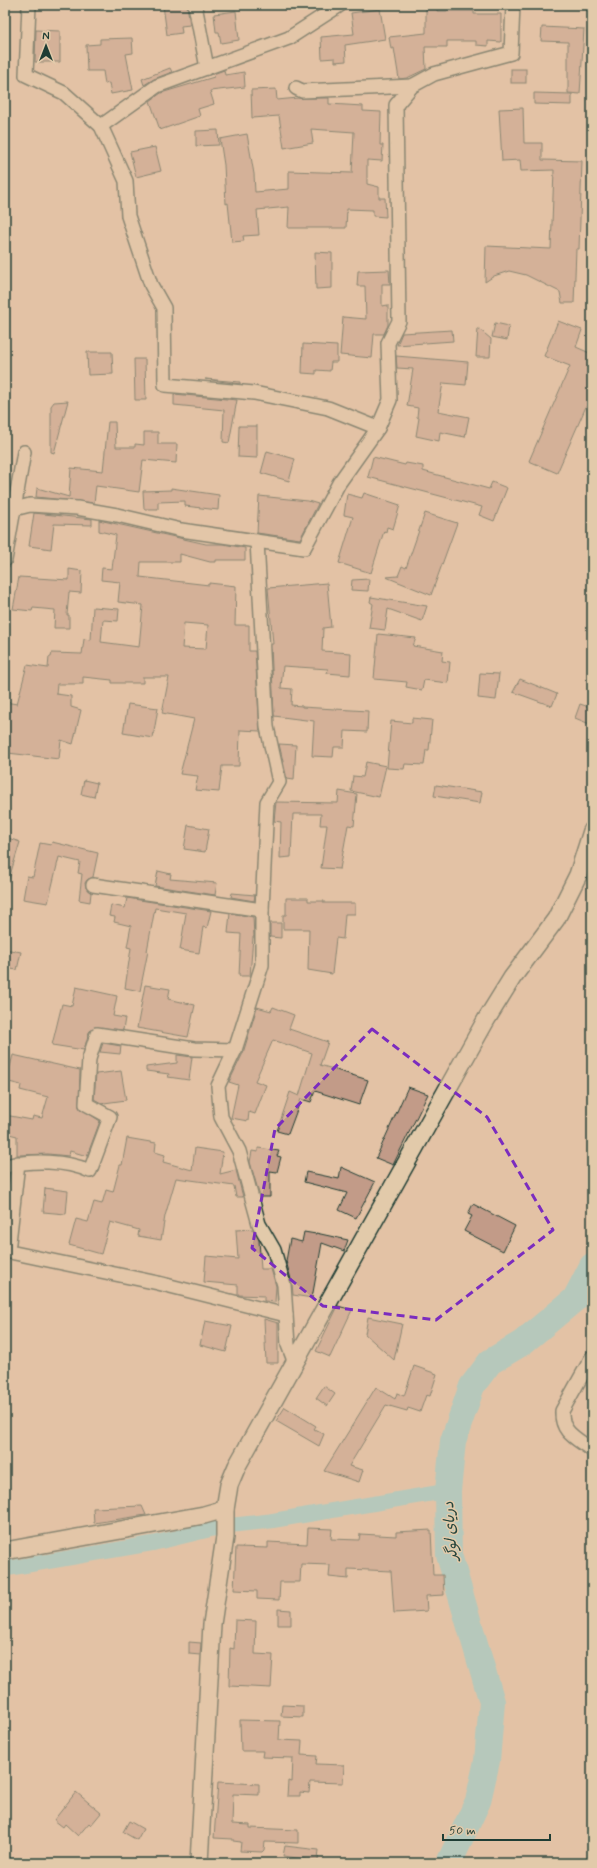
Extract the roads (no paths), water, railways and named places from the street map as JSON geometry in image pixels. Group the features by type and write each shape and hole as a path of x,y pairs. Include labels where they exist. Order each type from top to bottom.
{"street":[{"path":"29,5 26,75 64,94 101,126 126,181 128,216 151,285 164,308 165,385 261,394 328,408 378,428"},
{"path":"194,5 207,68"},
{"path":"101,126 157,86 288,38 340,5"},
{"path":"9,508 30,504 77,508 117,515 181,530 304,548 340,483 378,428 390,400 388,343 399,322 396,105 412,86 434,74 511,53 513,5"},
{"path":"296,88 302,91 412,86"},
{"path":"5,560 9,508 24,452"},
{"path":"257,541 267,727 279,782 267,802 262,910 262,965 235,1050 218,1086 221,1117 238,1151 259,1224 274,1250 284,1285 288,1345 295,1363"},
{"path":"199,1863 212,1624 225,1537 225,1513 229,1485 237,1466 486,1020 512,978 559,914 578,875 592,831"},
{"path":"93,885 262,910"},
{"path":"5,1166 18,1163 37,1162 77,1165 90,1171 110,1117 86,1104 89,1059 97,1034 194,1049 235,1050"},
{"path":"18,1163 6,1251 158,1283 286,1315"},
{"path":"592,1357 562,1411 562,1420 565,1430 592,1450"},
{"path":"5,1551 204,1515 225,1513"}],"waterway":[{"name":"دریای لوگر","path":"449,1863 478,1801 487,1761 492,1702 449,1555 448,1491 453,1441 472,1386 490,1362 522,1343 575,1299 592,1266"},
{"path":"5,1569 155,1543 225,1526 270,1521 448,1491"}]}
